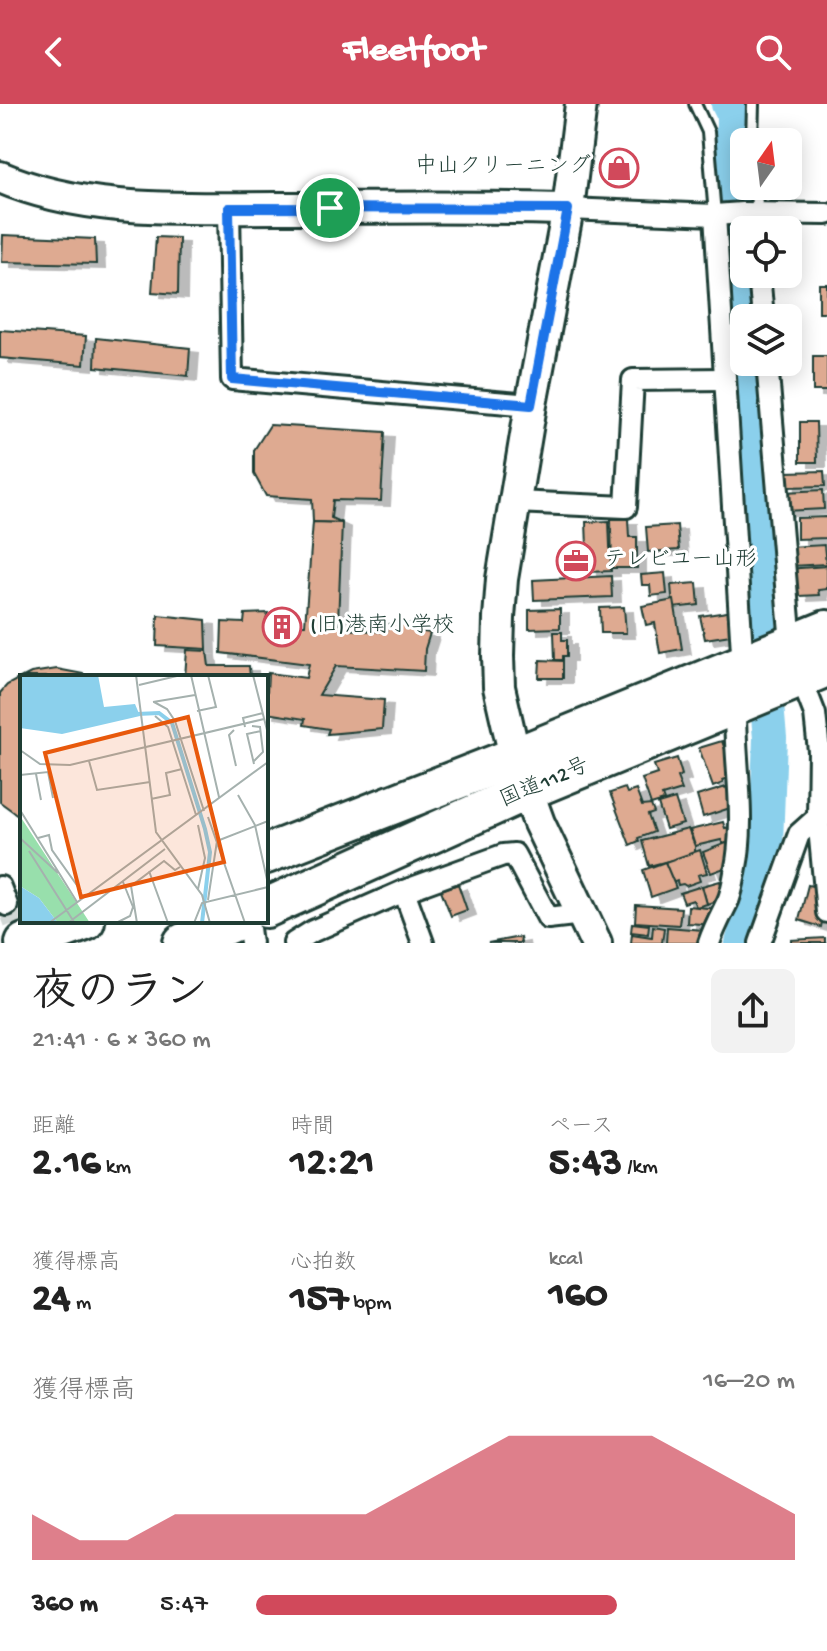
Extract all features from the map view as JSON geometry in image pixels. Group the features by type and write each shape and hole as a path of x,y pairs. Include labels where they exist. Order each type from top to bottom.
{"highway":[{"name":"国道112号","path":"268,853 521,773 740,691 797,664 827,630"},
{"name":"国道112号","path":"268,907 521,773"},
{"path":"25,943 80,923"},
{"path":"183,943 231,923"}],"street":[{"path":"581,104 568,209 502,579 498,644 499,687 521,773 539,823 596,943"},
{"path":"0,177 37,192 119,206 568,209 730,217"},
{"path":"229,208 232,379 531,405"},
{"path":"797,216 827,214"},
{"path":"709,943 727,903 738,852 735,734 742,652 715,215"},
{"path":"768,376 797,664 815,714 827,912"},
{"path":"515,502 626,507 633,380 724,379"},
{"path":"760,943 799,834 822,816"},
{"path":"294,943 313,931 404,891 503,855 514,854 548,918 583,914"},
{"path":"404,891 423,943"},
{"path":"248,923 251,943"}],"lane":[{"path":"695,104 708,132 715,215"},
{"path":"752,128 753,104"}],"building":[{"path":"3,235 95,239 96,264 2,262"},
{"path":"156,237 179,238 178,294 152,292"},
{"path":"819,284 827,284 827,312 819,312"},
{"path":"0,330 86,336 84,365 0,358"},
{"path":"96,338 190,348 188,376 95,367"},
{"path":"813,356 827,356 827,391 813,391"},
{"path":"800,422 816,422 817,462 800,462"},
{"path":"270,425 385,432 381,501 333,500 331,518 342,523 313,522 312,499 266,496 254,474 254,450"},
{"path":"824,471 825,486 787,487 786,472"},
{"path":"823,490 824,509 785,511 784,492"},
{"path":"827,517 827,538 797,539 797,518"},
{"path":"611,519 628,519 629,537 637,537 637,568 612,568"},
{"path":"609,521 611,571 588,572 586,522"},
{"name":"(旧)港南小学校","path":"313,522 342,523 338,623 343,629 386,632 389,624 412,624 411,630 430,633 425,649 424,671 336,666 319,695 384,700 382,729 327,734 329,729 304,725 305,719 268,713 268,673 306,678 309,664 221,653 222,622 244,623 245,614 268,613 265,625 305,625"},
{"path":"677,525 679,550 648,552 646,527"},
{"path":"824,545 826,564 791,566 789,547"},
{"path":"827,566 827,589 818,590 819,595 799,596 797,584 788,585 787,569"},
{"path":"665,573 667,594 651,596 650,585 642,585 641,575"},
{"path":"611,576 612,597 534,600 533,580"},
{"path":"697,583 699,605 673,608 671,585"},
{"path":"674,600 682,649 660,653 655,623 646,625 642,606"},
{"path":"624,607 626,633 601,633 600,608"},
{"path":"560,609 560,628 529,629 529,610"},
{"path":"734,611 737,634 705,639 700,616"},
{"path":"158,615 206,620 207,649 157,646"},
{"path":"554,632 562,632 562,640 567,640 567,656 563,656 563,660 555,660"},
{"path":"187,650 207,651 209,666 249,666 250,675 185,675"},
{"path":"540,660 563,661 563,678 539,678"},
{"path":"57,669 85,675 27,675"},
{"path":"20,678 20,817 0,802 0,693"},
{"path":"722,741 734,776 713,787 699,748"},
{"path":"677,758 682,775 677,777 682,790 662,796 664,801 651,805 642,779 657,774 654,765"},
{"path":"726,787 733,807 703,817 697,796"},
{"path":"625,788 627,793 636,790 642,806 651,805 654,813 648,815 654,832 630,845 610,793"},
{"path":"675,799 683,824 666,829 658,804"},
{"path":"723,822 725,828 736,826 739,840 723,844 721,840 695,846 690,830"},
{"path":"688,829 695,854 649,866 642,841"},
{"path":"729,842 738,863 711,873 703,852"},
{"path":"700,850 707,873 698,875 700,881 686,886 678,885 677,881 672,883 665,862"},
{"path":"665,862 676,888 651,897 643,870"},
{"path":"720,881 727,903 716,907 715,901 707,904 702,886"},
{"path":"458,884 467,910 451,916 441,890"},
{"path":"808,885 825,889 821,927 799,920"},
{"path":"702,886 707,904 696,907 693,900 684,903 680,893"},
{"path":"636,905 681,908 679,925 635,922"},
{"path":"688,906 717,909 715,925 687,923"},
{"path":"632,923 649,925 648,934 631,932"},
{"path":"653,926 664,928 662,943 631,943 632,934 652,937"},
{"path":"667,927 703,930 702,943 666,943"},
{"path":"520,937 521,943 488,943"},
{"path":"825,938 825,943 791,943 791,940"}],"waterway":[{"path":"728,104 733,114 732,187 757,595 770,738 765,869 742,943"}],"tunnel":[{"path":"7,905 22,943"}],"place":[{"name":"中山クリーニング","path":"619,168"},
{"name":"テレビユー山形","path":"576,561"},
{"name":"(旧)港南小学校","path":"282,627"}],"route":[{"path":"229,208 330,208 568,209 531,405 232,379 229,208"}]}
